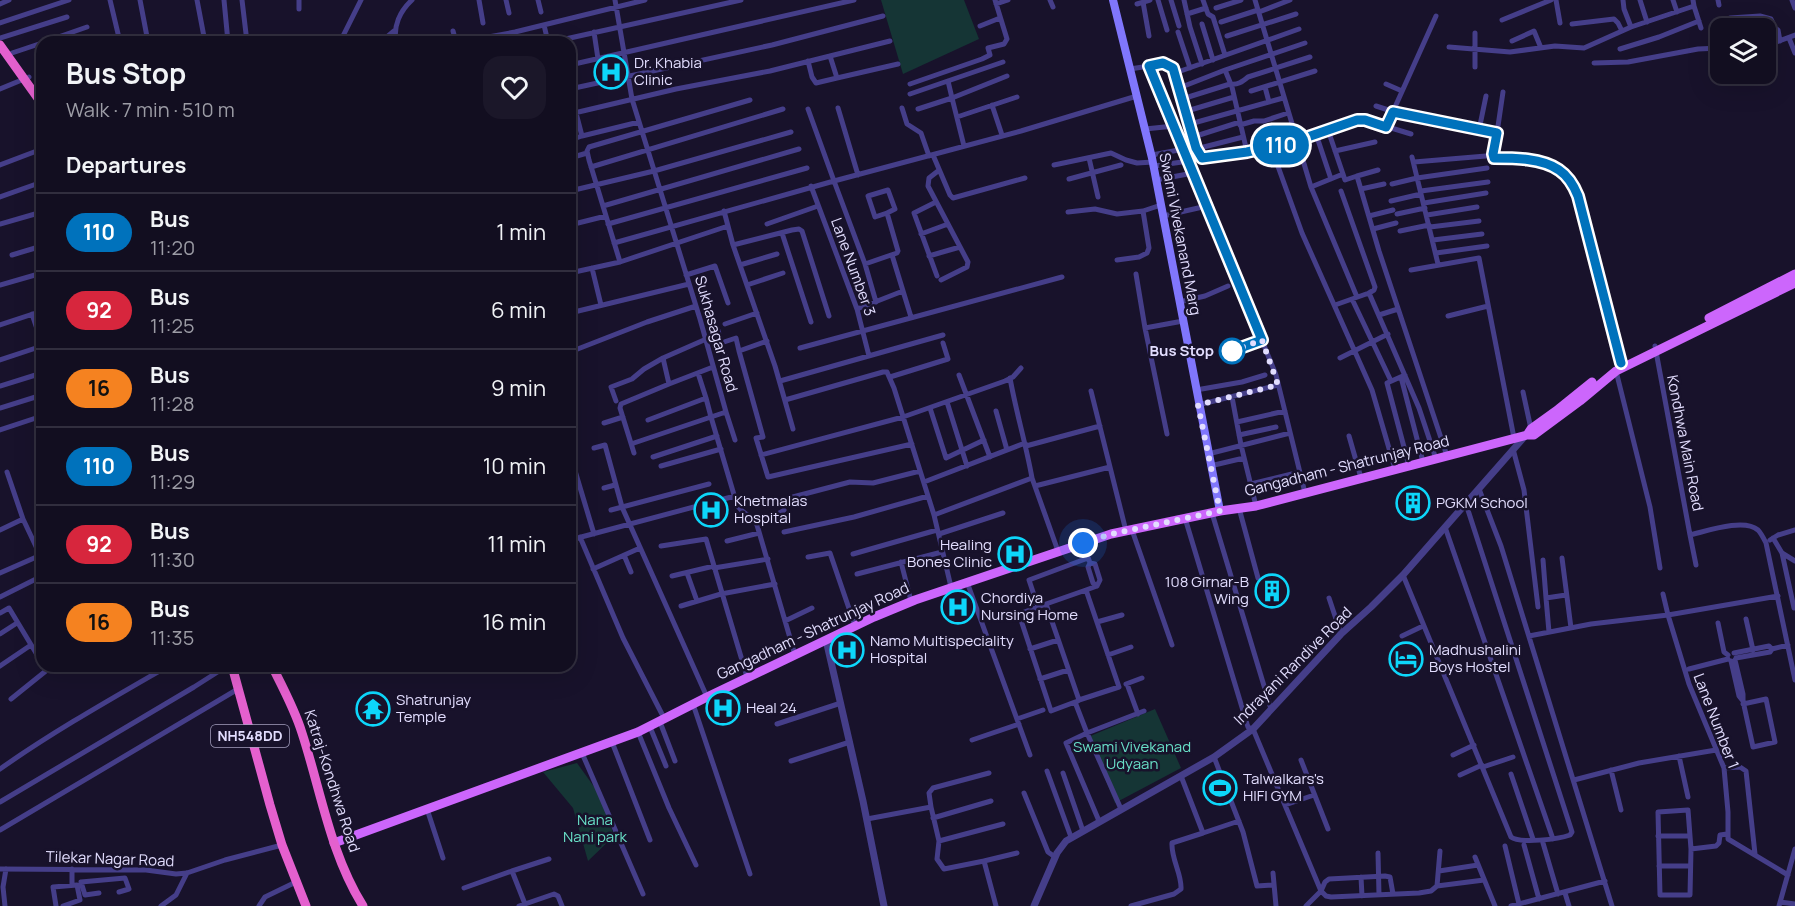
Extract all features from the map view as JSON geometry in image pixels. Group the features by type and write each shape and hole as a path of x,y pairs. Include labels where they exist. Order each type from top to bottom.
{"highway":[{"path":"0,38 12,53 36,94"},
{"path":"0,45 36,88"},
{"name":"NH548DD","path":"234,672 282,845"},
{"name":"Katraj-Kondhwa Road","path":"275,672 293,707 334,843 350,883 363,906"},
{"path":"282,845 306,906"}],"main road":[{"name":"Swami Vivekanand Marg","path":"1113,0 1153,161 1208,454 1216,512"},
{"name":"Gangadham - Shatrunjay Road","path":"334,843 638,732 706,697 911,601 1058,551 1111,534 1256,506 1528,433 1534,435 1618,367 1795,274"},
{"name":"Gangadham - Shatrunjay Road","path":"1655,348 1795,283"}],"street":[{"path":"0,4 9,0"},
{"path":"0,23 69,0"},
{"path":"110,0 119,36"},
{"path":"140,0 147,36"},
{"path":"197,0 204,36"},
{"path":"224,0 227,36"},
{"path":"242,0 246,36"},
{"path":"298,0 299,9"},
{"path":"343,36 361,0"},
{"path":"388,36 394,31 404,8 412,0"},
{"path":"479,0 483,23"},
{"path":"506,0 509,13"},
{"path":"538,0 541,12"},
{"path":"492,36 544,25 615,3 645,0"},
{"path":"576,36 741,0"},
{"path":"576,64 854,0"},
{"path":"910,84 990,56 988,48 1004,44 1007,39 996,2 1008,0"},
{"path":"1050,0 1053,7"},
{"path":"1149,36 1140,3 1150,0"},
{"path":"1158,0 1167,30"},
{"path":"1171,0 1190,68"},
{"path":"1184,0 1202,64"},
{"path":"1203,0 1209,15 1213,17 1225,55"},
{"path":"1216,8 1241,0"},
{"path":"1255,0 1311,187 1371,342 1391,381"},
{"path":"1221,22 1290,0"},
{"path":"1502,20 1551,0"},
{"path":"1556,0 1560,23"},
{"path":"1623,0 1631,27"},
{"path":"1640,0 1647,22"},
{"path":"1673,0 1677,12"},
{"path":"1792,0 1795,8"},
{"name":"Sukhasagar Road","path":"615,3 632,99 726,412 634,443"},
{"path":"1449,47 1509,52 1564,46 1584,48 1631,27 1677,12 1694,3 1701,28"},
{"path":"1187,14 1206,8"},
{"path":"1227,36 1296,14"},
{"path":"576,88 772,45 883,16"},
{"path":"1386,127 1436,16"},
{"path":"1730,18 1760,16 1767,18"},
{"path":"0,38 67,17"},
{"path":"980,26 1000,18"},
{"path":"1572,24 1614,19 1622,31"},
{"path":"1620,49 1699,21"},
{"path":"1202,24 1213,60"},
{"path":"544,25 548,36"},
{"path":"61,36 87,27"},
{"path":"1175,73 1299,29"},
{"path":"1776,29 1780,41"},
{"path":"394,31 395,36"},
{"path":"453,31 454,36"},
{"path":"1512,40 1534,31 1541,48"},
{"path":"594,32 598,59"},
{"path":"1475,33 1475,67"},
{"path":"1776,42 1792,36 1795,53"},
{"path":"576,112 770,71 890,41"},
{"path":"12,53 36,44"},
{"path":"1179,88 1225,70 1305,44"},
{"path":"1594,63 1628,62 1710,48"},
{"path":"830,56 837,78"},
{"path":"1182,99 1243,82 1248,77 1310,57"},
{"path":"808,61 816,83 898,64"},
{"path":"910,94 1004,62"},
{"path":"1130,69 1163,63 1173,68 1196,148 1202,158 1247,152 1296,141 1357,120 1365,120 1411,135"},
{"path":"1149,66 1262,340 1278,385 1305,493"},
{"path":"1225,70 1234,96 1247,152"},
{"path":"1251,91 1315,71"},
{"path":"918,109 1007,76"},
{"path":"0,89 27,78"},
{"path":"948,81 964,146"},
{"path":"1386,84 1402,91"},
{"path":"1265,87 1269,102"},
{"path":"1503,92 1494,158 1517,158 1559,169 1571,182 1578,196 1586,221 1650,507 1660,568"},
{"path":"614,243 1137,96"},
{"path":"1186,111 1234,96"},
{"path":"1479,130 1486,96"},
{"path":"957,117 1017,97"},
{"path":"1190,124 1283,98"},
{"path":"620,262 587,153 589,147 750,100"},
{"path":"992,105 1002,135"},
{"path":"1376,106 1393,112 1497,133"},
{"path":"838,108 858,175"},
{"path":"902,108 907,123 921,133 953,198 1025,178"},
{"path":"808,109 866,264 876,302"},
{"path":"591,167 783,110"},
{"path":"1193,137 1240,124 1264,121 1288,113"},
{"path":"576,121 582,136"},
{"path":"576,138 639,122"},
{"path":"1145,129 1174,126"},
{"path":"1328,130 1345,180 1378,170"},
{"path":"576,190 654,171 791,132"},
{"path":"1316,134 1331,179"},
{"path":"1196,148 1243,137"},
{"path":"1335,150 1375,142"},
{"path":"1271,147 1302,233 1372,390 1395,470"},
{"path":"603,206 799,149"},
{"path":"1153,161 1184,149"},
{"path":"0,165 36,151"},
{"path":"576,156 587,153"},
{"path":"1054,165 1111,153 1137,163 1188,161"},
{"path":"1438,264 1413,159 1486,156"},
{"path":"1089,158 1098,197"},
{"path":"1069,179 1121,165"},
{"path":"608,224 807,168"},
{"path":"1392,183 1487,168"},
{"path":"936,202 914,213 939,278 968,265 928,182 931,176 938,171"},
{"path":"1156,180 1193,173"},
{"path":"1311,187 1343,174"},
{"path":"1357,176 1447,456"},
{"path":"1391,201 1421,192 1488,182"},
{"path":"0,197 36,184"},
{"path":"1361,189 1384,184"},
{"name":"Lane Number 3","path":"811,186 857,309 869,356"},
{"path":"888,190 895,209 887,213 875,217 868,196 888,190"},
{"path":"1335,306 1369,293 1375,287 1341,191"},
{"path":"1369,216 1486,194"},
{"path":"1068,212 1095,209 1117,214 1143,211 1161,205"},
{"path":"767,224 818,206"},
{"path":"1163,216 1207,206"},
{"path":"1427,215 1478,207"},
{"path":"724,211 733,245 780,381 792,429"},
{"path":"1117,260 1139,257 1147,253 1149,248 1143,211"},
{"path":"866,264 897,253 899,249 887,213"},
{"path":"0,224 36,214"},
{"path":"576,224 606,216"},
{"path":"1400,231 1479,221"},
{"path":"1373,229 1396,223"},
{"path":"921,234 948,224"},
{"path":"576,272 620,262 728,226"},
{"path":"733,245 799,229 804,235 829,316"},
{"path":"782,232 811,322"},
{"path":"1433,240 1482,234"},
{"path":"1436,253 1487,246"},
{"path":"929,256 960,247"},
{"path":"12,255 36,248"},
{"path":"740,265 777,254"},
{"path":"892,255 911,317"},
{"path":"1411,270 1479,258 1515,438"},
{"path":"686,275 715,266 728,303"},
{"path":"592,268 601,305"},
{"path":"747,285 783,273"},
{"path":"1136,274 1167,434"},
{"path":"0,285 36,275"},
{"path":"800,348 1062,277"},
{"path":"576,311 689,284"},
{"path":"1179,302 1205,296 1228,286"},
{"path":"857,309 903,291"},
{"path":"1369,293 1388,334 1403,376 1424,462"},
{"path":"576,350 696,306"},
{"path":"1448,316 1488,306"},
{"path":"1379,315 1398,309"},
{"path":"0,325 36,313"},
{"path":"725,324 757,313"},
{"path":"32,314 36,326"},
{"path":"1145,328 1183,321"},
{"path":"718,330 727,362"},
{"path":"1340,358 1388,334"},
{"path":"780,381 943,335"},
{"path":"721,343 736,338 763,437 756,438 768,477 912,444"},
{"path":"616,401 611,387 632,379 663,358 704,340"},
{"path":"1232,351 1262,340"},
{"path":"739,351 767,341"},
{"path":"890,377 948,359 944,343"},
{"path":"0,360 36,348"},
{"name":"Kondhwa Main Road","path":"1655,348 1690,535 1737,525 1748,525 1758,530 1766,543"},
{"path":"663,358 669,384"},
{"path":"634,453 620,408 621,404 713,368"},
{"path":"761,455 930,408 1010,378 1021,368"},
{"path":"784,400 887,372 934,515 951,588"},
{"path":"698,373 740,510 754,519 768,559 795,655"},
{"path":"0,386 36,375"},
{"path":"959,375 990,457"},
{"path":"1196,390 1242,382 1265,375"},
{"path":"1403,376 1387,383 1409,466"},
{"path":"1403,376 1419,408 1436,459"},
{"path":"1010,378 1032,478 1058,551"},
{"path":"1198,405 1278,385"},
{"path":"1091,391 1129,530 1172,645"},
{"path":"1523,392 1528,433"},
{"path":"0,408 36,397"},
{"path":"1232,397 1256,506"},
{"path":"648,420 706,398"},
{"path":"947,402 967,466"},
{"path":"930,408 946,458 984,440"},
{"path":"996,411 1007,450"},
{"path":"1237,422 1285,411"},
{"path":"726,412 735,440"},
{"path":"604,423 623,417"},
{"path":"0,430 36,418"},
{"path":"924,482 1007,450 1100,426"},
{"path":"1239,435 1276,427"},
{"path":"1208,454 1290,433"},
{"name":"Indrayani Randive Road","path":"1034,906 1060,847 1071,837 1214,757 1253,729 1341,634 1403,575 1528,433"},
{"path":"653,457 717,436"},
{"path":"1349,436 1362,478"},
{"path":"594,448 605,444 622,507 706,697"},
{"path":"661,466 721,449"},
{"path":"1514,449 1524,490 1538,607"},
{"path":"1210,466 1244,458"},
{"path":"1035,486 1110,466"},
{"path":"789,498 850,482 881,482 920,471"},
{"path":"7,472 23,519 36,545"},
{"path":"1251,484 1300,472"},
{"path":"576,474 594,534"},
{"path":"934,515 1032,478"},
{"path":"603,488 615,484"},
{"path":"611,510 709,484"},
{"path":"1479,489 1501,546 1612,906"},
{"path":"576,538 735,496"},
{"path":"784,532 854,517 928,496"},
{"path":"1403,575 1511,837 1517,841 1553,839 1570,835 1572,832 1466,504"},
{"path":"1239,508 1258,578"},
{"path":"754,519 782,513 784,510"},
{"path":"1216,512 1270,709"},
{"path":"853,554 1002,513"},
{"path":"1185,518 1246,724 1253,729 1321,891 1331,897 1379,895 1431,891 1437,886 1484,880"},
{"path":"0,530 23,519"},
{"path":"1445,527 1553,839"},
{"path":"1795,530 1778,535 1766,543 1795,680"},
{"path":"727,541 759,533"},
{"path":"1690,535 1695,565"},
{"path":"580,537 622,638 662,721 675,761"},
{"path":"1773,538 1782,554 1794,608"},
{"path":"661,546 706,539 747,678"},
{"path":"1083,543 1089,560 1095,564 1100,580 1097,586 1018,614 1051,711 1142,678"},
{"path":"593,569 640,548"},
{"path":"808,557 830,552 855,626"},
{"path":"857,574 942,552"},
{"path":"1782,554 1795,561"},
{"path":"624,555 631,572"},
{"path":"0,573 36,557"},
{"path":"1562,558 1571,628"},
{"path":"672,576 768,559"},
{"path":"1038,607 1029,580 1089,560"},
{"path":"1543,560 1549,632"},
{"path":"902,562 911,601"},
{"path":"687,573 697,601"},
{"path":"0,597 36,579"},
{"path":"968,582 1030,755"},
{"path":"681,606 721,594 775,584"},
{"path":"1086,590 1119,687"},
{"name":"Lane Number 1","path":"1663,594 1689,684 1724,768 1728,812 1727,834"},
{"path":"1546,598 1566,595"},
{"path":"1529,636 1591,624 1668,615 1778,596"},
{"path":"1329,598 1341,634"},
{"path":"1046,604 1087,733 1122,809"},
{"path":"0,613 9,608 36,652"},
{"path":"785,621 812,608"},
{"path":"1097,622 1122,615"},
{"path":"1746,619 1752,650"},
{"path":"0,634 17,623"},
{"path":"1718,623 1724,652 1732,658 1753,747 1775,742 1766,699 1743,703"},
{"path":"1402,636 1423,626"},
{"path":"826,640 867,819 884,906"},
{"path":"1030,649 1058,640"},
{"path":"0,666 31,645"},
{"path":"1689,669 1732,658 1770,652 1772,649 1788,645"},
{"path":"1732,658 1769,646 1772,649"},
{"path":"1108,655 1131,647"},
{"path":"1040,679 1068,670"},
{"path":"11,699 40,672"},
{"path":"0,769 99,705 157,672"},
{"path":"0,802 218,672"},
{"path":"1099,821 1066,743 1141,712 1127,684"},
{"path":"0,830 238,689"},
{"path":"777,724 840,702"},
{"path":"693,704 750,874"},
{"path":"972,740 1043,710"},
{"path":"650,727 666,766"},
{"path":"638,732 669,808 696,865"},
{"path":"612,742 650,840"},
{"path":"791,761 850,742"},
{"path":"1453,755 1474,745"},
{"path":"1574,780 1639,763 1716,750"},
{"path":"582,753 643,894"},
{"path":"1679,756 1688,797"},
{"path":"1214,757 1239,820 1257,886 1274,885"},
{"path":"1460,775 1513,757"},
{"path":"1300,760 1328,829"},
{"path":"1724,768 1740,767 1746,771 1755,854"},
{"path":"1611,770 1621,810"},
{"path":"1047,771 1071,837"},
{"path":"989,773 933,788 929,793 939,841 937,859 944,868 1017,854"},
{"path":"1063,773 1083,831"},
{"path":"1511,774 1533,839"},
{"path":"1181,776 1203,833"},
{"path":"1024,793 1048,852 1055,857"},
{"path":"1285,805 1314,795"},
{"path":"933,818 991,801"},
{"path":"867,819 931,807"},
{"path":"427,809 443,858"},
{"path":"1689,810 1690,849 1690,895 1660,895 1658,812 1689,810"},
{"path":"1131,906 1174,894 1181,889 1172,843 1239,820"},
{"path":"939,841 1003,824"},
{"path":"1690,849 1716,846 1720,835 1727,834 1728,839 1788,875"},
{"path":"1659,836 1690,836"},
{"path":"1543,843 1569,906"},
{"name":"Tilekar Nagar Road","path":"5,906 3,869 146,870 176,874 187,873 282,845"},
{"path":"1524,845 1539,899"},
{"path":"1505,846 1520,904"},
{"path":"1795,849 1780,904 1795,904"},
{"path":"1437,886 1440,851"},
{"path":"1378,853 1379,895"},
{"path":"1474,857 1495,906"},
{"path":"464,888 549,859"},
{"path":"984,861 996,906"},
{"path":"1439,871 1478,865"},
{"path":"1659,866 1690,866"},
{"path":"72,869 72,885"},
{"path":"103,869 104,880"},
{"path":"512,871 522,905 556,894 562,906"},
{"path":"161,906 176,895 187,873"},
{"path":"1273,873 1276,906"},
{"path":"1306,906 1329,879 1390,877 1392,894"},
{"path":"99,893 85,895 81,882 125,878 129,889 119,892"},
{"path":"1361,878 1362,896"},
{"path":"259,906 265,897 298,881"},
{"path":"1511,906 1531,903 1605,881"},
{"path":"56,906 53,887 77,885 80,900 63,906"}],"green space":[{"path":"881,0 964,0 979,39 903,74"},
{"name":"Swami Vivekanad Udyaan","path":"1155,709 1181,768 1115,803 1088,737"},
{"name":"Nana Nani park","path":"577,763 600,795 614,836 588,861 573,808 543,772"}],"bus line":[{"name":"110","path":"1232,351 1262,340 1149,66 1158,63 1173,68 1196,148 1202,158 1247,152 1296,141 1357,120 1365,120 1386,127 1393,112 1413,118 1497,133 1494,158 1517,158 1559,169 1571,182 1586,221 1621,363"}],"place":[{"name":"Dr. Khabia Clinic","path":"611,72"},
{"name":"Bus Stop","path":"1232,351"},
{"name":"PGKM School","path":"1413,503"},
{"name":"Khetmalas Hospital","path":"711,510"},
{"name":"Healing Bones Clinic","path":"1015,554"},
{"name":"108 Girnar-B Wing","path":"1272,591"},
{"name":"Chordiya Nursing Home","path":"958,607"},
{"name":"Namo Multispeciality Hospital","path":"847,650"},
{"name":"Madhushalini Boys Hostel","path":"1406,659"},
{"name":"Heal 24","path":"723,708"},
{"name":"Shatrunjay Temple","path":"373,709"},
{"name":"Talwalkars's HIFI GYM","path":"1220,788"}],"route":[{"path":"1083,543 1111,534 1220,511 1198,405 1278,385 1262,340 1232,351"}]}
